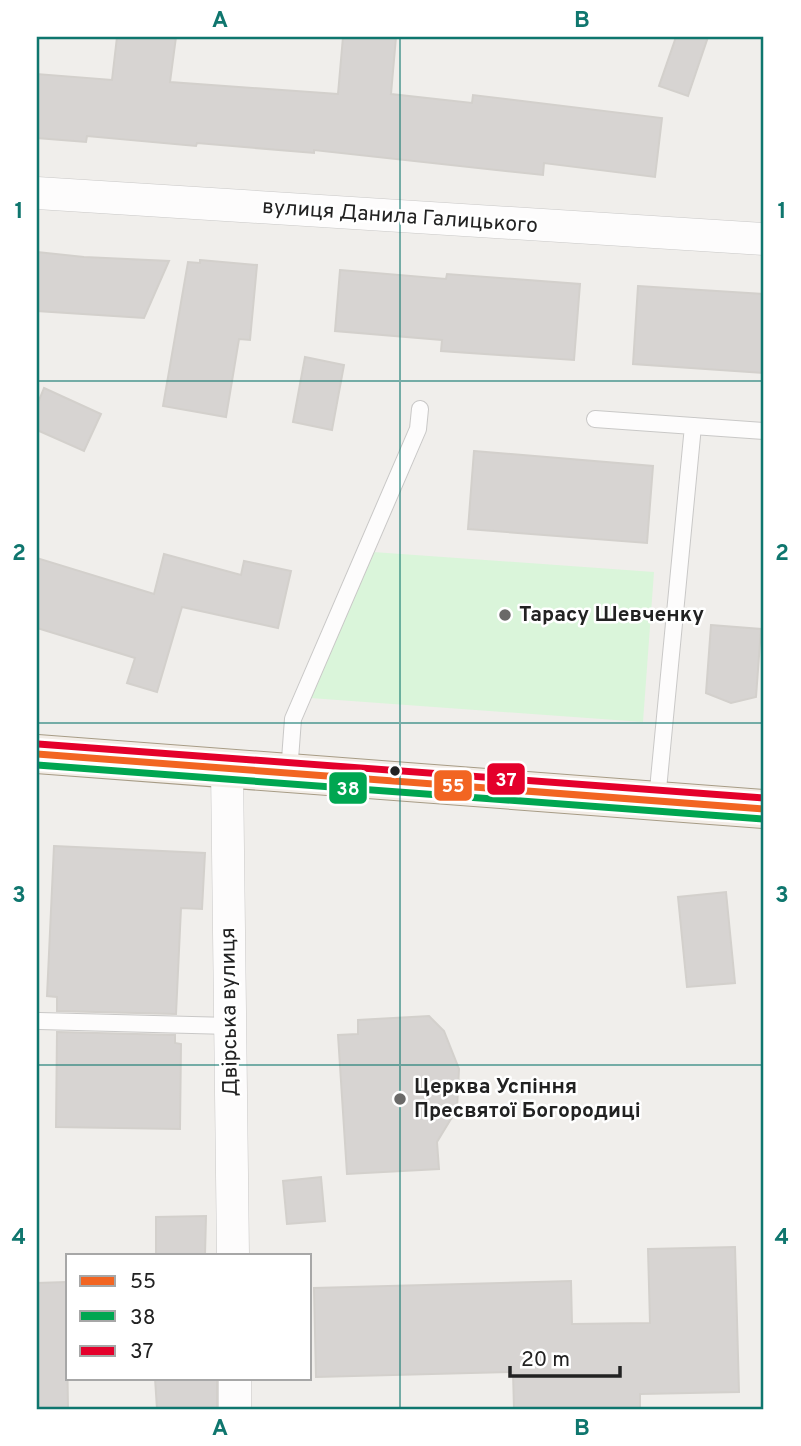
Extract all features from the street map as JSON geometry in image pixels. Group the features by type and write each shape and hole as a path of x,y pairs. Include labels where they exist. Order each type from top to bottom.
{"main road":[{"path":"37,754 764,809"}],"street":[{"name":"вулиця Данила Галицького","path":"37,193 764,239"},
{"name":"Двірська вулиця","path":"227,769 233,1254"},
{"path":"235,1380 235,1409"}],"lane":[{"path":"289,773 293,719 418,429 419,409"},
{"path":"595,418 764,430"},
{"path":"657,800 693,426"},
{"path":"39,1021 230,1026"}],"green space":[{"path":"373,552 654,572 643,722 310,698"}],"building":[{"path":"117,37 176,37 170,82 338,94 343,37 396,37 391,94 472,103 473,95 662,118 655,177 544,163 543,175 314,150 314,153 197,143 196,146 87,136 86,142 37,138 37,74 112,80"},
{"path":"676,37 708,37 688,96 659,86"},
{"path":"37,252 169,261 144,318 37,311"},
{"path":"200,260 257,265 250,340 239,339 226,417 163,406 188,262 200,263"},
{"path":"340,270 446,279 447,274 580,284 574,360 441,351 442,340 335,331"},
{"path":"638,286 764,294 764,373 633,364"},
{"path":"305,357 344,365 332,430 293,422"},
{"path":"44,388 101,414 84,451 37,430 37,405"},
{"path":"474,451 653,466 647,543 468,529"},
{"path":"164,554 241,575 244,561 291,571 278,628 182,607 157,692 127,683 135,658 37,628 37,558 154,594"},
{"path":"711,625 761,629 756,697 731,703 706,693"},
{"path":"54,846 205,853 202,909 181,908 176,1014 57,1011 57,997 47,996"},
{"path":"726,892 735,983 687,987 678,897"},
{"name":"Церква Успіння Пресвятої Богородиці","path":"429,1016 444,1031 459,1069 457,1109 437,1142 439,1169 347,1174 338,1035 358,1034 358,1020"},
{"path":"57,1032 175,1035 175,1043 181,1044 180,1129 56,1127"},
{"path":"321,1177 325,1221 287,1224 283,1181"},
{"path":"206,1216 205,1254 156,1254 156,1217"},
{"path":"735,1247 739,1392 640,1394 640,1409 514,1409 513,1372 316,1377 314,1288 571,1281 572,1324 650,1323 648,1249"},
{"path":"66,1282 68,1409 37,1409 37,1283"},
{"path":"155,1380 217,1380 217,1409 157,1409"}],"transit line":[{"name":"37","path":"38,744 764,798"},
{"name":"55","path":"37,754 764,809"},
{"name":"38","path":"37,765 763,819"}],"place":[{"name":"Тарасу Шевченку","path":"505,615"},
{"name":"Церква Успіння Пресвятої Богородиці","path":"400,1099"}]}
